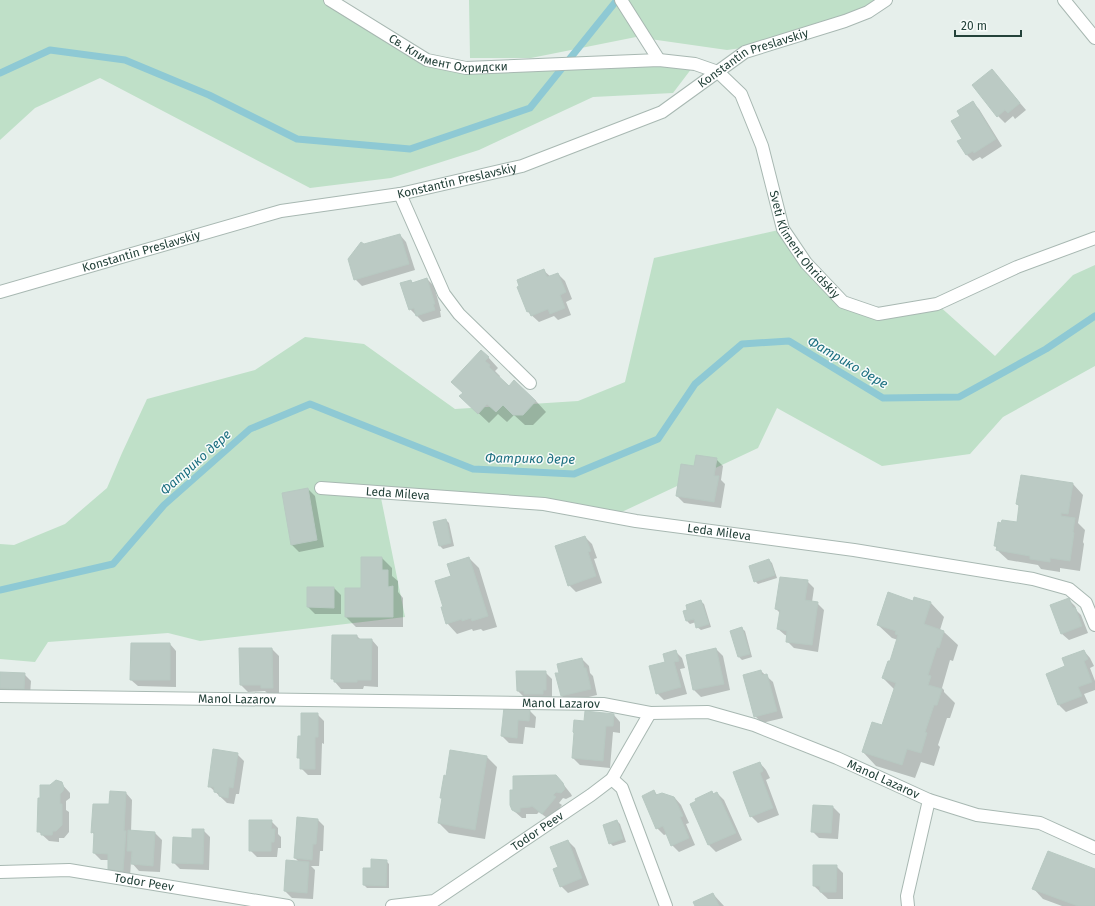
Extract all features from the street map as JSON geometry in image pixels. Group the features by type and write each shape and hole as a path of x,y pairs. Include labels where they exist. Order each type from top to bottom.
{"street":[{"name":"Св. Климент Охридски","path":"330,0 427,60 466,68 577,64"},
{"name":"Konstantin Preslavskiy","path":"0,292 281,211 400,194 522,166 662,112 745,52 845,21 868,12 886,0"},
{"path":"1064,0 1095,38"},
{"path":"623,3 659,60"},
{"name":"Sveti Kliment Ohridskiy","path":"577,64 659,60 695,64 718,72 741,94 762,146 783,228 806,263 843,302 878,314 937,304 1017,267 1095,238"},
{"path":"400,194 444,294 459,314 530,383"},
{"name":"Leda Mileva","path":"321,488 544,504 636,521 854,550 1033,579 1069,589 1086,603 1095,625"},
{"name":"Manol Lazarov","path":"0,696 604,704 650,713 708,712 754,725 837,758 929,800 977,815 1040,823 1095,848"},
{"name":"Todor Peev","path":"392,906 434,901 591,795 612,779 650,713"},
{"path":"612,779 622,788 666,906"},
{"path":"908,906 907,896 929,800"},
{"name":"Todor Peev","path":"0,872 69,870 288,906"}],"green space":[{"path":"0,0 330,0 427,60 466,68 695,64 673,93 593,97 479,150 391,178 310,188 100,78 35,108 0,140"},
{"path":"469,0 878,0 875,4 787,42 727,50 636,37 531,58 470,58"},
{"path":"783,229 843,302 878,314 937,304 995,356 1073,275 1095,265 1095,366 1003,417 970,454 882,466 777,408 758,448 609,518 380,493 405,617 200,641 168,633 48,642 35,662 0,659 0,544 14,545 65,524 107,488 147,399 255,370 305,337 364,344 455,409 578,401 625,382 654,258"}],"building":[{"path":"992,69 1020,103 1008,113 1005,110 997,117 972,85"},
{"path":"973,101 996,139 974,153 973,151 966,155 957,141 962,139 951,121 960,116 957,111"},
{"path":"400,234 409,264 354,280 348,259 361,242 364,244"},
{"path":"544,269 547,277 558,273 566,292 560,295 565,308 550,314 548,309 531,316 529,311 527,312 517,287 519,286 517,280"},
{"path":"427,278 435,304 433,304 435,310 416,316 414,308 409,310 400,283 411,280 412,283"},
{"path":"481,350 489,357 485,361 490,365 489,367 509,386 514,380 536,401 523,415 513,415 503,405 496,412 487,404 478,414 459,396 463,393 451,382"},
{"path":"696,455 717,458 714,476 719,476 714,502 676,496 681,464 694,466"},
{"path":"1021,475 1073,483 1068,514 1061,513 1061,516 1075,518 1070,561 1050,558 1050,562 1030,559 1030,556 996,550 997,546 994,546 998,522 1001,523 1002,520 1017,522 1019,505 1016,504"},
{"path":"308,488 317,540 291,545 282,493"},
{"path":"446,519 451,543 439,546 433,522"},
{"path":"585,536 591,551 588,552 596,576 568,586 555,546"},
{"path":"361,557 382,557 382,570 388,570 388,587 393,586 393,617 345,617 345,588 361,588"},
{"path":"469,557 488,616 472,621 471,618 462,621 462,619 446,624 441,607 443,607 435,581 451,576 447,564"},
{"path":"769,559 775,575 754,582 749,566"},
{"path":"780,577 808,580 805,600 818,602 812,645 786,642 787,631 777,629 780,610 775,609"},
{"path":"307,587 334,587 334,608 307,607"},
{"path":"888,592 913,601 914,597 931,602 924,624 944,631 928,675 931,676 928,685 942,689 937,705 934,705 925,732 927,733 921,753 907,749 902,765 862,752 872,722 882,725 896,683 882,678 888,661 890,661 898,635 895,634 896,631 877,625"},
{"path":"1069,598 1073,608 1075,607 1082,626 1061,634 1050,605"},
{"path":"701,600 709,624 696,628 694,619 686,621 683,611 687,610 686,605"},
{"path":"742,627 750,654 738,657 730,631"},
{"path":"332,635 357,635 357,639 372,639 371,680 357,680 357,682 334,682 334,679 331,679"},
{"path":"131,643 170,643 170,680 130,680"},
{"path":"239,648 272,648 273,688 261,688 261,685 240,685"},
{"path":"716,648 724,684 693,690 686,655"},
{"path":"676,650 679,661 674,662 681,687 656,694 649,666 665,662 663,654"},
{"path":"1084,650 1088,659 1084,661 1092,682 1078,687 1082,696 1058,705 1046,674 1065,666 1062,658"},
{"path":"582,658 591,689 561,696 555,673 559,673 557,664"},
{"path":"761,670 762,675 767,674 777,711 754,717 743,675"},
{"path":"516,671 546,671 546,690 543,690 543,694 524,694 524,691 517,691"},
{"path":"0,672 25,673 24,689 0,688"},
{"path":"504,707 530,709 529,721 518,720 517,738 501,736"},
{"path":"585,711 614,714 613,726 606,726 603,761 572,758 574,720 584,721"},
{"path":"301,713 318,713 318,737 315,737 315,769 300,769 300,758 297,758 298,736 301,736"},
{"path":"213,749 238,753 233,788 229,787 228,798 219,796 219,793 214,792 214,787 208,787"},
{"path":"450,750 487,756 475,830 438,823 442,798 440,798 444,775 446,776"},
{"path":"760,762 763,771 760,773 773,808 750,817 733,772"},
{"path":"556,775 563,783 565,789 561,793 556,792 553,795 556,797 542,814 532,806 520,808 520,812 512,810 510,805 510,790 513,790 513,776"},
{"path":"56,780 62,782 64,788 60,794 60,804 62,804 62,825 56,831 53,831 52,835 41,835 41,832 37,832 40,785 50,785"},
{"path":"654,790 656,795 662,793 674,797 683,816 680,817 689,838 671,846 663,826 656,829 642,796"},
{"path":"110,791 126,792 124,831 126,831 123,871 108,870 108,854 93,853 94,832 91,833 93,804 109,804"},
{"path":"712,791 713,794 717,792 736,833 708,845 690,804 696,801 695,799"},
{"path":"813,805 833,806 831,833 811,832"},
{"path":"297,817 318,819 316,844 313,844 312,860 294,858"},
{"path":"249,820 272,820 271,829 275,829 274,842 271,842 271,851 249,851"},
{"path":"617,820 623,839 609,844 603,825"},
{"path":"192,829 204,829 203,864 172,863 173,837 192,838"},
{"path":"128,830 155,832 153,866 131,864 132,851 127,851"},
{"path":"568,840 582,878 560,887 553,869 558,867 550,847"},
{"path":"1048,851 1095,869 1095,906 1078,906 1032,889"},
{"path":"371,859 387,860 386,886 363,885 363,868 371,868"},
{"path":"286,860 309,862 307,893 284,891"},
{"path":"813,865 837,865 836,892 820,892 820,886 813,886"},
{"path":"713,893 719,906 695,906 693,902"}],"waterway":[{"path":"0,73 50,50 125,60 209,95 297,139 410,149 530,108 617,0"},
{"name":"Фатрико дере","path":"0,590 113,564 164,505 250,429 310,404 473,469 574,474 658,439 695,384 742,344 789,341 883,398 959,397 1046,349 1095,316"}]}
